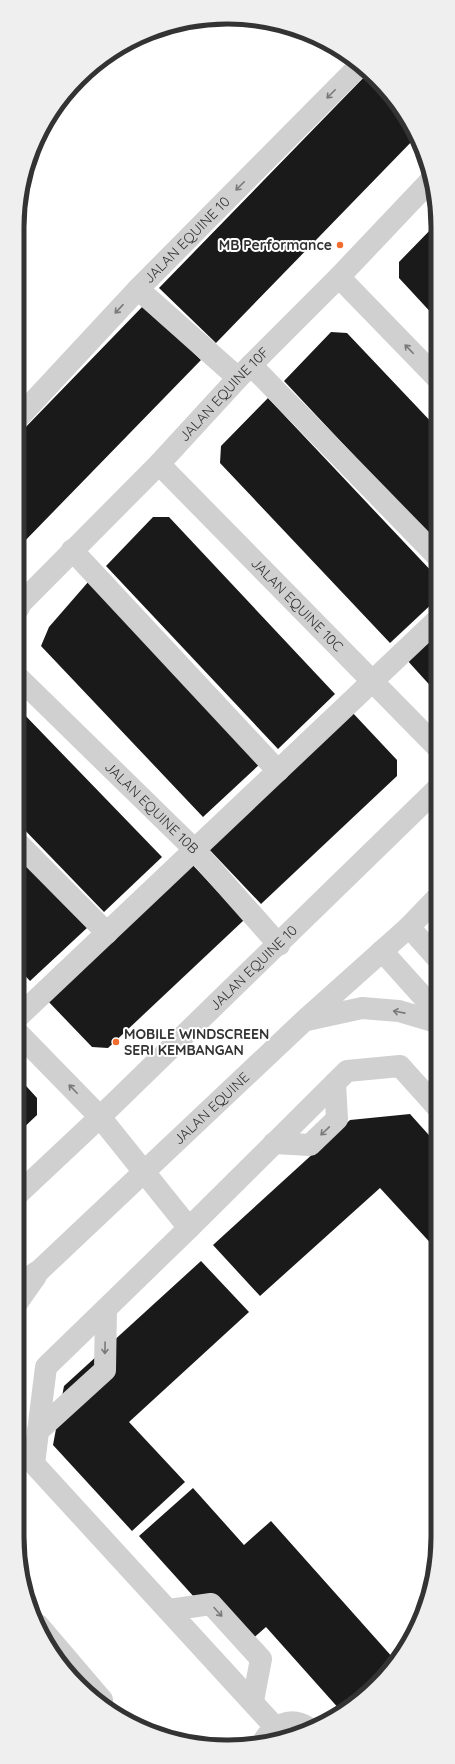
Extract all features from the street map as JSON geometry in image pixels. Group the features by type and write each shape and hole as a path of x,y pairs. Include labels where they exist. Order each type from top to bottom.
{"street":[{"name":"JALAN EQUINE 10","path":"24,411 138,289 355,70"},
{"name":"JALAN EQUINE 10F","path":"24,600 159,464 244,372 427,188"},
{"path":"339,277 431,372"},
{"path":"138,289 244,372 431,550"},
{"name":"JALAN EQUINE 10C","path":"159,464 431,741"},
{"path":"72,550 278,771"},
{"path":"24,1011 431,626"},
{"name":"JALAN EQUINE 10B","path":"24,683 195,850 279,945"},
{"name":"JALAN EQUINE 10","path":"24,1189 279,945 431,795"},
{"path":"24,849 107,933"},
{"name":"JALAN EQUINE","path":"24,1280 40,1270 305,1020 382,951 431,904"},
{"path":"408,927 431,952"},
{"path":"382,951 431,1005"},
{"path":"305,1020 362,1008 399,1011 431,1021"},
{"path":"24,1039 100,1117 190,1228"},
{"path":"303,1726 295,1722 285,1723 269,1734 253,1701 34,1464 46,1367 190,1228 347,1071 400,1066 431,1100"},
{"name":"JALAN EQUINE","path":"24,1293 40,1270"},
{"path":"38,1431 105,1370 106,1308"},
{"path":"169,1610 211,1604 261,1659 253,1701"},
{"path":"55,1645 90,1686"}],"building":[{"path":"364,77 380,93 397,114 412,141 216,343 159,288"},
{"path":"431,229 431,313 399,278 399,262"},
{"path":"144,305 201,360 24,542 24,429"},
{"path":"331,332 347,333 431,422 431,538 284,381"},
{"path":"268,398 431,571 431,605 390,643 220,463 221,446"},
{"path":"153,517 169,517 335,694 278,749 106,566"},
{"path":"89,581 261,763 203,817 41,646 49,627"},
{"path":"431,635 431,686 406,659"},
{"path":"351,711 397,760 397,776 261,904 206,846"},
{"path":"24,714 162,857 104,912 24,829"},
{"path":"24,859 88,927 30,981 24,974"},
{"path":"190,862 244,920 108,1048 92,1047 45,998"},
{"path":"24,1084 37,1098 37,1115 24,1127"},
{"path":"410,1114 431,1137 431,1244 380,1188 260,1296 213,1245 350,1120"},
{"path":"201,1261 249,1312 129,1422 185,1482 132,1531 53,1445 64,1386"},
{"path":"193,1488 244,1545 271,1521 392,1657 362,1689 338,1708 266,1627 241,1649 139,1536"}],"place":[{"name":"MB Performance","path":"340,245"},
{"name":"MOBILE WINDSCREEN SERI KEMBANGAN","path":"116,1042"}]}
